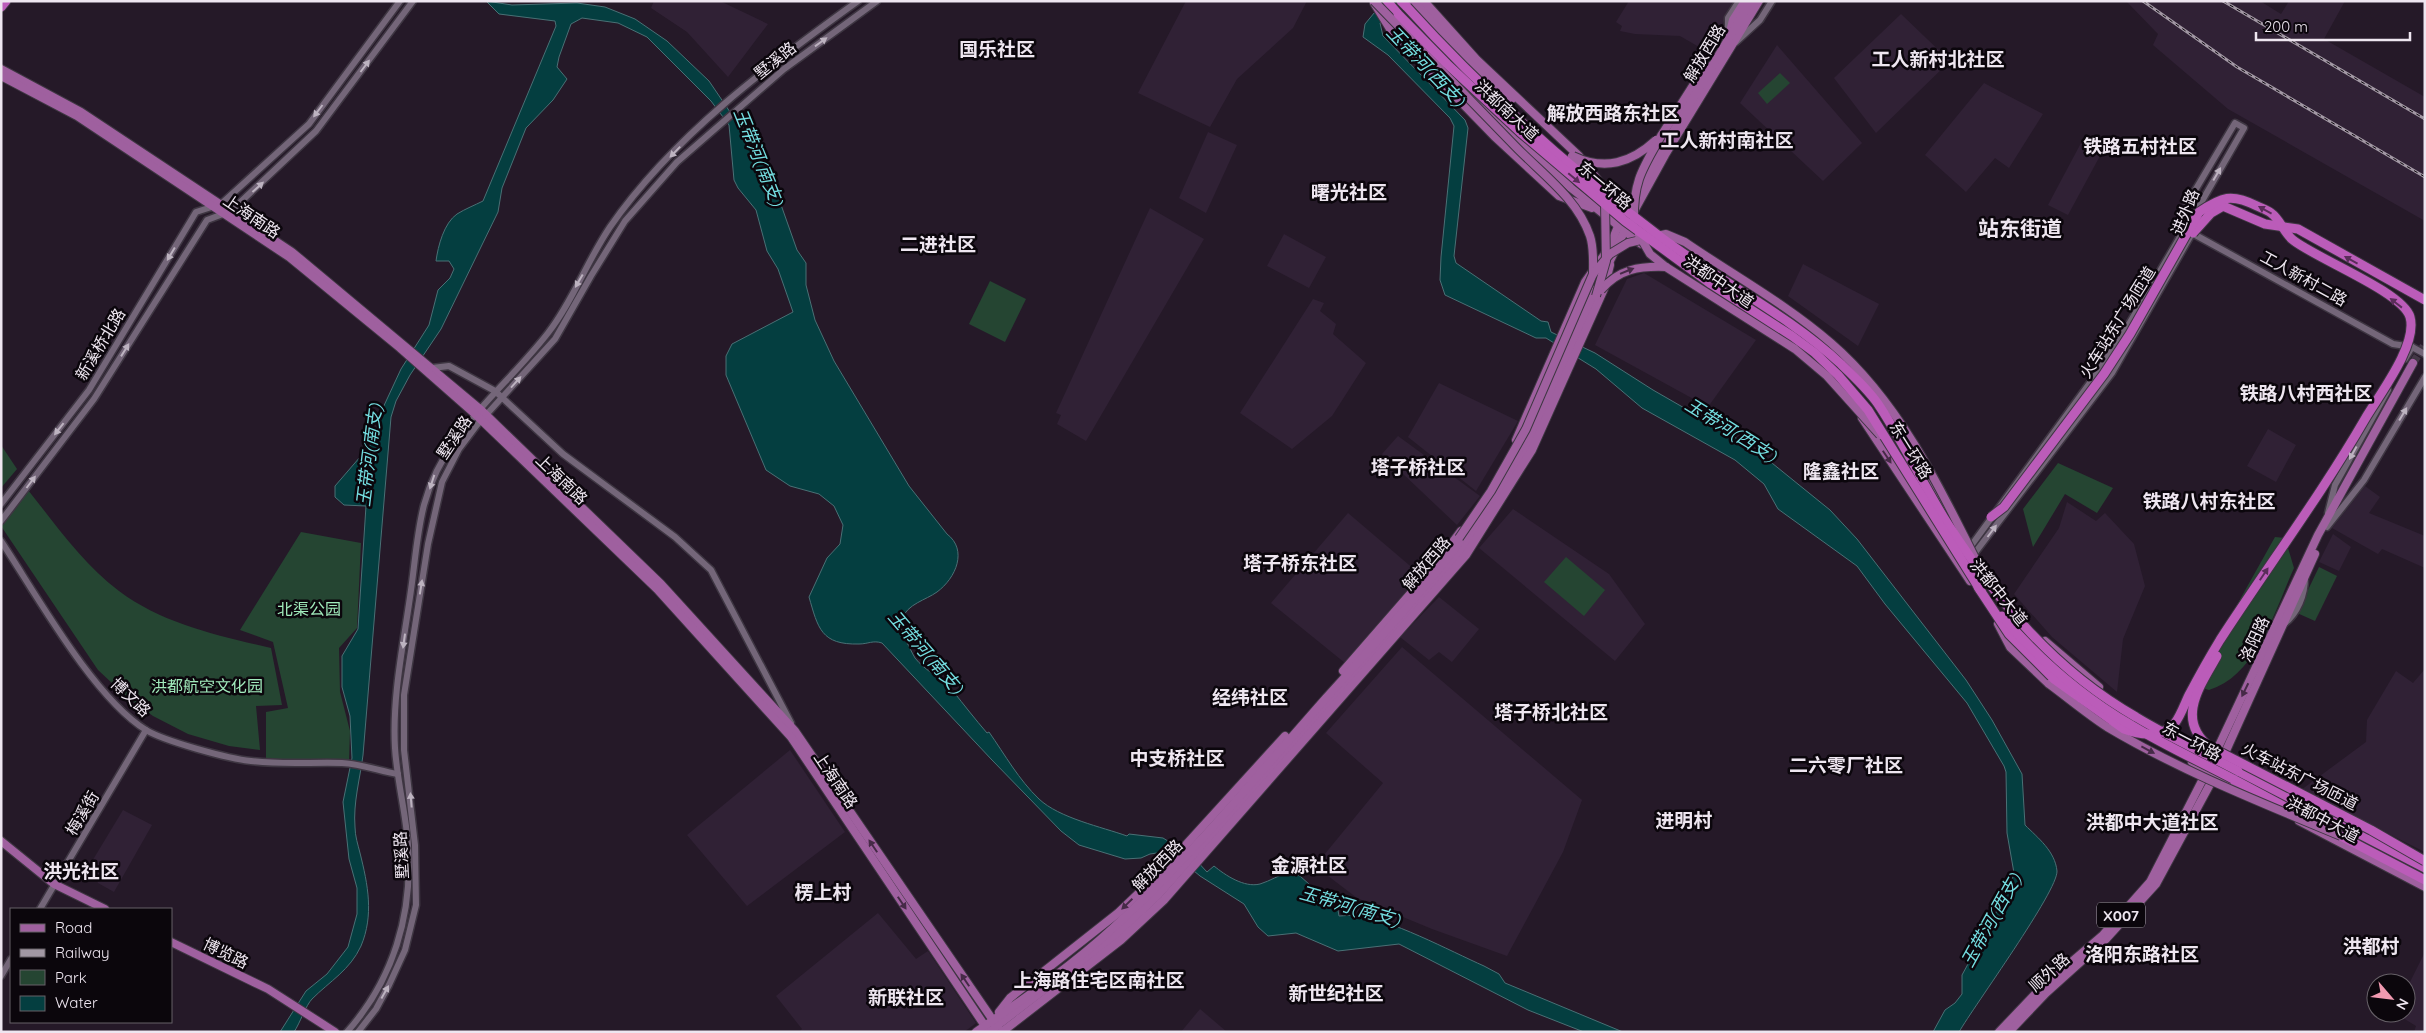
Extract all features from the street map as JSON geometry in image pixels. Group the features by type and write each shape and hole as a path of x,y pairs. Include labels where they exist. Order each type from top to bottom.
{"highway":[{"name":"东一环路","path":"1387,1 1448,64 1520,132 1625,221 1711,284 1815,353 1868,410 1978,588 2036,652 2061,675 2130,725 2425,880"},
{"path":"1,8 3,2"},
{"name":"东一环路","path":"1409,2 1481,84 1534,134 1662,238 1796,328 1844,367 1878,404 1947,523 1985,579 2011,614 2067,668 2135,717 2425,865"},
{"name":"火车站东广场匝道","path":"1978,588 2009,634 2054,679 2103,716 2124,729 2136,734 2152,734 2166,730 2175,722 2205,664 2340,462 2405,352 2412,330 2410,315 2400,304 2351,273 2292,240 2272,213 2244,200 2230,197 2215,201 2199,212 2130,334 2104,374 2004,506 1991,517"},
{"name":"火车站东广场匝道","path":"2189,232 2211,212 2223,206 2265,224 2298,229 2425,300"},
{"name":"火车站东广场匝道","path":"2252,592 2194,699 2191,712 2193,727 2200,739 2210,747 2371,830 2425,865"}],"main road":[{"path":"1373,1 1390,29 1494,136 1559,196 1598,211"},
{"path":"1373,1 1517,148 1558,186 1580,216 1590,236 1593,252 1593,274"},
{"name":"洪都南大道","path":"1378,1 1474,99 1598,211 1621,229"},
{"path":"1424,1 1477,60 1579,156 1605,189"},
{"path":"1730,43 1733,20 1745,1"},
{"name":"解放西路","path":"1631,209 1665,155 1730,43 1751,1"},
{"path":"1730,43 1760,1"},
{"path":"1409,2 1572,156 1600,188 1605,202 1606,261 1596,296 1560,380 1541,417"},
{"name":"洪都南大道","path":"1409,2 1476,74 1536,132 1631,209"},
{"name":"解放西路","path":"1610,252 1631,209 1713,65 1730,43"},
{"path":"1713,65 1701,73 1642,169 1634,196 1634,223 1642,242 1650,254 1666,267 1801,355 1827,376 1890,446"},
{"name":"上海南路","path":"1,69 81,112 217,206"},
{"name":"上海南路","path":"1,76 77,116 292,252 478,411 657,589 791,737 988,1030"},
{"path":"1572,156 1584,161 1612,164 1639,155 1662,136"},
{"name":"洪都中大道","path":"1631,209 1690,254 1804,328 1842,357 1891,413 1986,577 2016,613 2070,665 2121,705 2425,865"},
{"name":"洪都中大道","path":"1621,229 1724,302 1792,345 1838,383 1958,564 1990,608 2057,678 2104,712 2206,771 2425,887"},
{"path":"1425,585 1491,491 1526,429 1593,274 1610,254 1628,243 1666,234 1685,242 1790,312 1831,343 1879,392 1900,420 1956,521 1985,579"},
{"path":"998,1027 1121,940 1164,900 1183,873 1196,849 1295,726 1407,598 1454,541 1505,462 1523,426 1560,365 1575,330 1604,289 1610,252"},
{"path":"1196,849 1466,555 1532,450 1560,365 1575,330 1585,282 1610,252"},
{"path":"1596,296 1610,280 1628,269 1666,267"},
{"name":"洛阳路","path":"2206,771 2327,523 2415,364"},
{"name":"解放西路","path":"976,1032 998,1027 1112,930 1166,871 1196,849 1430,590 1457,556 1500,495 1541,417 1560,365"},
{"name":"解放西路","path":"1196,849 1461,542 1494,493 1531,426 1560,365"},
{"name":"上海南路","path":"484,418 661,584 795,731 998,1027"},
{"name":"洛阳路","path":"2223,759 2305,577 2327,523"},
{"path":"1990,608 2010,647 2049,684 2105,725 2149,751 2241,794 2341,836"},
{"name":"顺外路","path":"2009,1032 2046,993 2106,939 2156,884 2223,759"},
{"name":"顺外路","path":"1999,1032 2041,988 2103,935 2150,882 2206,771"},
{"path":"1,841 54,884 103,908"},
{"name":"博览路","path":"172,942 268,989 335,1032"}],"street":[{"name":"新溪桥北路","path":"1,504 88,390 196,212 217,206 309,124 400,1"},
{"path":"1,520 94,399 207,220 228,212 316,131 413,1"},
{"name":"墅溪路","path":"347,1032 362,1014 386,976 399,943 409,890 408,846 395,749 396,694 424,508 434,474 456,436 550,330 609,229 638,191 730,99 782,56 858,1"},
{"name":"墅溪路","path":"358,1032 376,1009 405,950 416,905 415,845 404,750 404,695 437,496 442,482 460,449 484,418 555,339 590,276 626,221 677,162 784,69 877,1"},
{"path":"1739,1 1728,18 1730,43 1754,28 1772,1"},
{"name":"进外路","path":"1958,564 1971,552 2112,373 2189,232 2198,208 2244,128 2235,123 2187,204 2189,232 2100,370 1991,517 1971,552"},
{"name":"工人新村二路","path":"2189,232 2393,344 2412,347"},
{"path":"2412,347 2425,354"},
{"name":"洛阳路","path":"2327,523 2335,486 2412,347"},
{"name":"上海南路","path":"431,371 450,366 496,391 563,454 676,537 711,570 795,731"},
{"name":"洛阳路","path":"2327,523 2364,480 2425,377"},
{"name":"博文路","path":"1,541 75,654 106,693 146,730 193,747 251,761 305,764 343,763 398,774"},
{"name":"梅溪街","path":"41,908 146,730"},
{"path":"1,976 10,962"}],"shaded area":[{"path":"654,1 720,1 768,24 728,77 687,32 651,8"},
{"path":"1186,1 1307,1 1293,28 1237,79 1210,127 1138,93"},
{"path":"1629,1 1736,1 1706,51 1680,36 1635,34 1620,31 1622,26 1616,22"},
{"path":"2126,1 2260,1 2281,14 2289,1 2345,1 2324,39 2425,97 2425,221 2228,109 2153,45 2158,34"},
{"path":"1901,14 1950,61 1876,133 1834,78"},
{"path":"1777,45 1862,143 1823,181 1740,103"},
{"path":"1984,83 2043,114 2009,168 1995,158 1966,192 1925,155"},
{"path":"1208,132 1237,145 1206,213 1179,198"},
{"path":"2081,143 2101,154 2068,215 2048,205"},
{"path":"1150,208 1204,239 1086,441 1057,424 1061,415 1056,413"},
{"path":"1284,234 1326,257 1309,288 1267,266"},
{"path":"1803,264 1879,304 1858,346 1788,296"},
{"path":"1644,273 1756,340 1708,407 1595,345 1627,279"},
{"path":"1313,299 1324,303 1320,311 1336,324 1333,334 1366,363 1332,416 1292,449 1240,413"},
{"path":"1439,383 1518,421 1476,491 1408,437"},
{"path":"2268,429 2296,445 2276,482 2247,466"},
{"path":"1398,436 1480,496 1457,525 1382,454"},
{"path":"2365,486 2380,497 2369,513 2425,536 2425,568 2382,549 2378,554 2332,528"},
{"path":"2067,502 2096,521 2105,513 2134,544 2145,586 2123,639 2117,692 2052,637 2014,594 2059,528"},
{"path":"1513,509 1609,574 1645,624 1615,661 1479,548"},
{"path":"1348,513 1422,576 1345,663 1271,603"},
{"path":"2333,534 2351,547 2339,571 2319,562"},
{"path":"1439,597 1479,629 1452,662 1439,652 1429,660 1400,637"},
{"path":"1402,647 1582,800 1563,852 1507,956 1432,929 1357,898 1315,866 1383,783 1326,733"},
{"path":"2425,669 2425,852 2301,790 2366,742 2367,720 2396,671 2413,683"},
{"path":"790,750 845,832 747,906 687,835"},
{"path":"123,810 152,825 114,892 98,883 91,863"},
{"path":"878,913 916,959 928,951 976,1023 964,1032 799,1032 802,1029 776,996"},
{"path":"2425,952 2425,1032 2414,1032 2416,1026 2411,1023 2416,1023 2414,973"},
{"path":"1200,1009 1227,1032 1181,1032"}],"green space":[{"path":"1780,73 1790,83 1767,104 1758,93"},
{"path":"990,281 1026,299 1005,342 969,324"},
{"path":"1,445 17,469 1,488"},
{"path":"2058,463 2113,488 2097,513 2065,494 2033,547 2023,509"},
{"name":"洪都航空文化园","path":"28,490 70,544 119,591 154,612 173,620 232,639 271,648 282,705 256,706 260,750 229,746 188,734 153,716 128,698 98,670 1,526 1,518"},
{"name":"北渠公园","path":"301,532 361,543 357,628 339,648 340,692 350,731 349,762 266,759 266,712 288,708 273,642 240,630"},
{"path":"2275,537 2285,538 2294,568 2262,639 2240,671 2226,682 2209,690 2192,685"},
{"path":"1566,557 1605,590 1584,616 1544,582"},
{"path":"2319,567 2337,576 2315,621 2297,613"}],"water":[{"name":"玉带河(南支)","path":"486,1 512,5 577,3 605,7 635,19 667,41 709,81 768,168 797,250 806,263 806,285 815,320 834,361 909,486 957,548 957,564 950,579 937,592 912,606 904,614 901,625 906,641 919,663 949,686 987,733 989,732 1019,776 1039,799 1047,806 1069,817 1127,836 1129,834 1163,838 1176,846 1181,844 1207,872 1214,866 1229,877 1254,885 1289,872 1300,876 1338,910 1339,916 1354,915 1368,917 1402,928 1499,974 1505,983 1623,1032 1584,1032 1528,1010 1399,944 1338,951 1296,933 1268,936 1258,927 1244,904 1200,876 1170,851 1150,854 1141,858 1125,859 1079,845 1061,831 882,643 846,644 829,638 815,618 809,597 827,558 840,544 843,525 834,506 819,494 790,486 766,470 726,375 726,356 732,344 793,312 778,269 767,251 756,210 738,188 734,180 729,125 711,101 647,37 618,23 582,18 571,24 559,57 557,67 567,79 553,100 526,128 502,188 498,212 441,329 410,375 396,401 391,417 363,755 355,809 356,834 367,888 369,911 367,923 361,946 351,962 312,999 294,1032 280,1032 306,991 327,974 348,947 357,914 357,888 349,859 343,802 352,758 350,716 342,687 342,656 358,629 366,506 344,505 335,497 335,486 373,442 381,412 401,369 429,325 438,290 450,278 454,269 449,261 436,261 445,229 457,214 483,201 556,26 555,21 499,14"},
{"path":"1384,1 1401,1 1380,23 1383,36 1465,120 1468,128 1454,256 1456,263 1541,321 1548,322 1551,332 1595,353 1653,390 1733,436 1767,459 1830,510 1857,539 1966,680 1992,720 2022,774 2025,825 2049,851 2056,864 2057,871 2054,883 2030,924 1959,1032 1933,1032 1945,1010 1955,1003 1962,994 1962,975 2010,887 2014,873 2007,833 2006,772 2004,766 1967,703 1885,604 1857,566 1778,509 1764,484 1735,460 1642,408 1596,369 1546,338 1536,338 1445,295 1440,280 1441,257 1454,126 1450,118 1388,55 1363,37 1365,24"}],"tunnel":[{"path":"2413,363 2425,344"}],"railway":[{"path":"2143,1 2237,67 2425,177"},
{"path":"2223,1 2425,119"}],"district":[{"name":"国乐社区","path":"997,49"},
{"name":"工人新村北社区","path":"1938,59"},
{"name":"解放西路东社区","path":"1613,113"},
{"name":"工人新村南社区","path":"1727,140"},
{"name":"铁路五村社区","path":"2140,146"},
{"name":"曙光社区","path":"1349,192"},
{"name":"站东街道","path":"2020,228"},
{"name":"二进社区","path":"938,244"},
{"name":"铁路八村西社区","path":"2306,393"},
{"name":"塔子桥社区","path":"1418,467"},
{"name":"隆鑫社区","path":"1841,471"},
{"name":"铁路八村东社区","path":"2209,501"},
{"name":"塔子桥东社区","path":"1300,563"},
{"name":"经纬社区","path":"1250,697"},
{"name":"塔子桥北社区","path":"1551,712"},
{"name":"中支桥社区","path":"1177,758"},
{"name":"二六零厂社区","path":"1846,765"},
{"name":"进明村","path":"1684,820"},
{"name":"洪都中大道社区","path":"2152,822"},
{"name":"金源社区","path":"1309,865"},
{"name":"洪光社区","path":"81,871"},
{"name":"楞上村","path":"823,892"},
{"name":"洪都村","path":"2371,946"},
{"name":"洛阳东路社区","path":"2142,954"},
{"name":"上海路住宅区南社区","path":"1099,980"},
{"name":"新世纪社区","path":"1336,993"},
{"name":"新联社区","path":"906,997"}],"water label":[{"name":"玉带河(西支)","path":"1426,66"},
{"name":"玉带河(西支)","path":"1731,430"},
{"name":"玉带河(西支)","path":"1991,920"}]}
